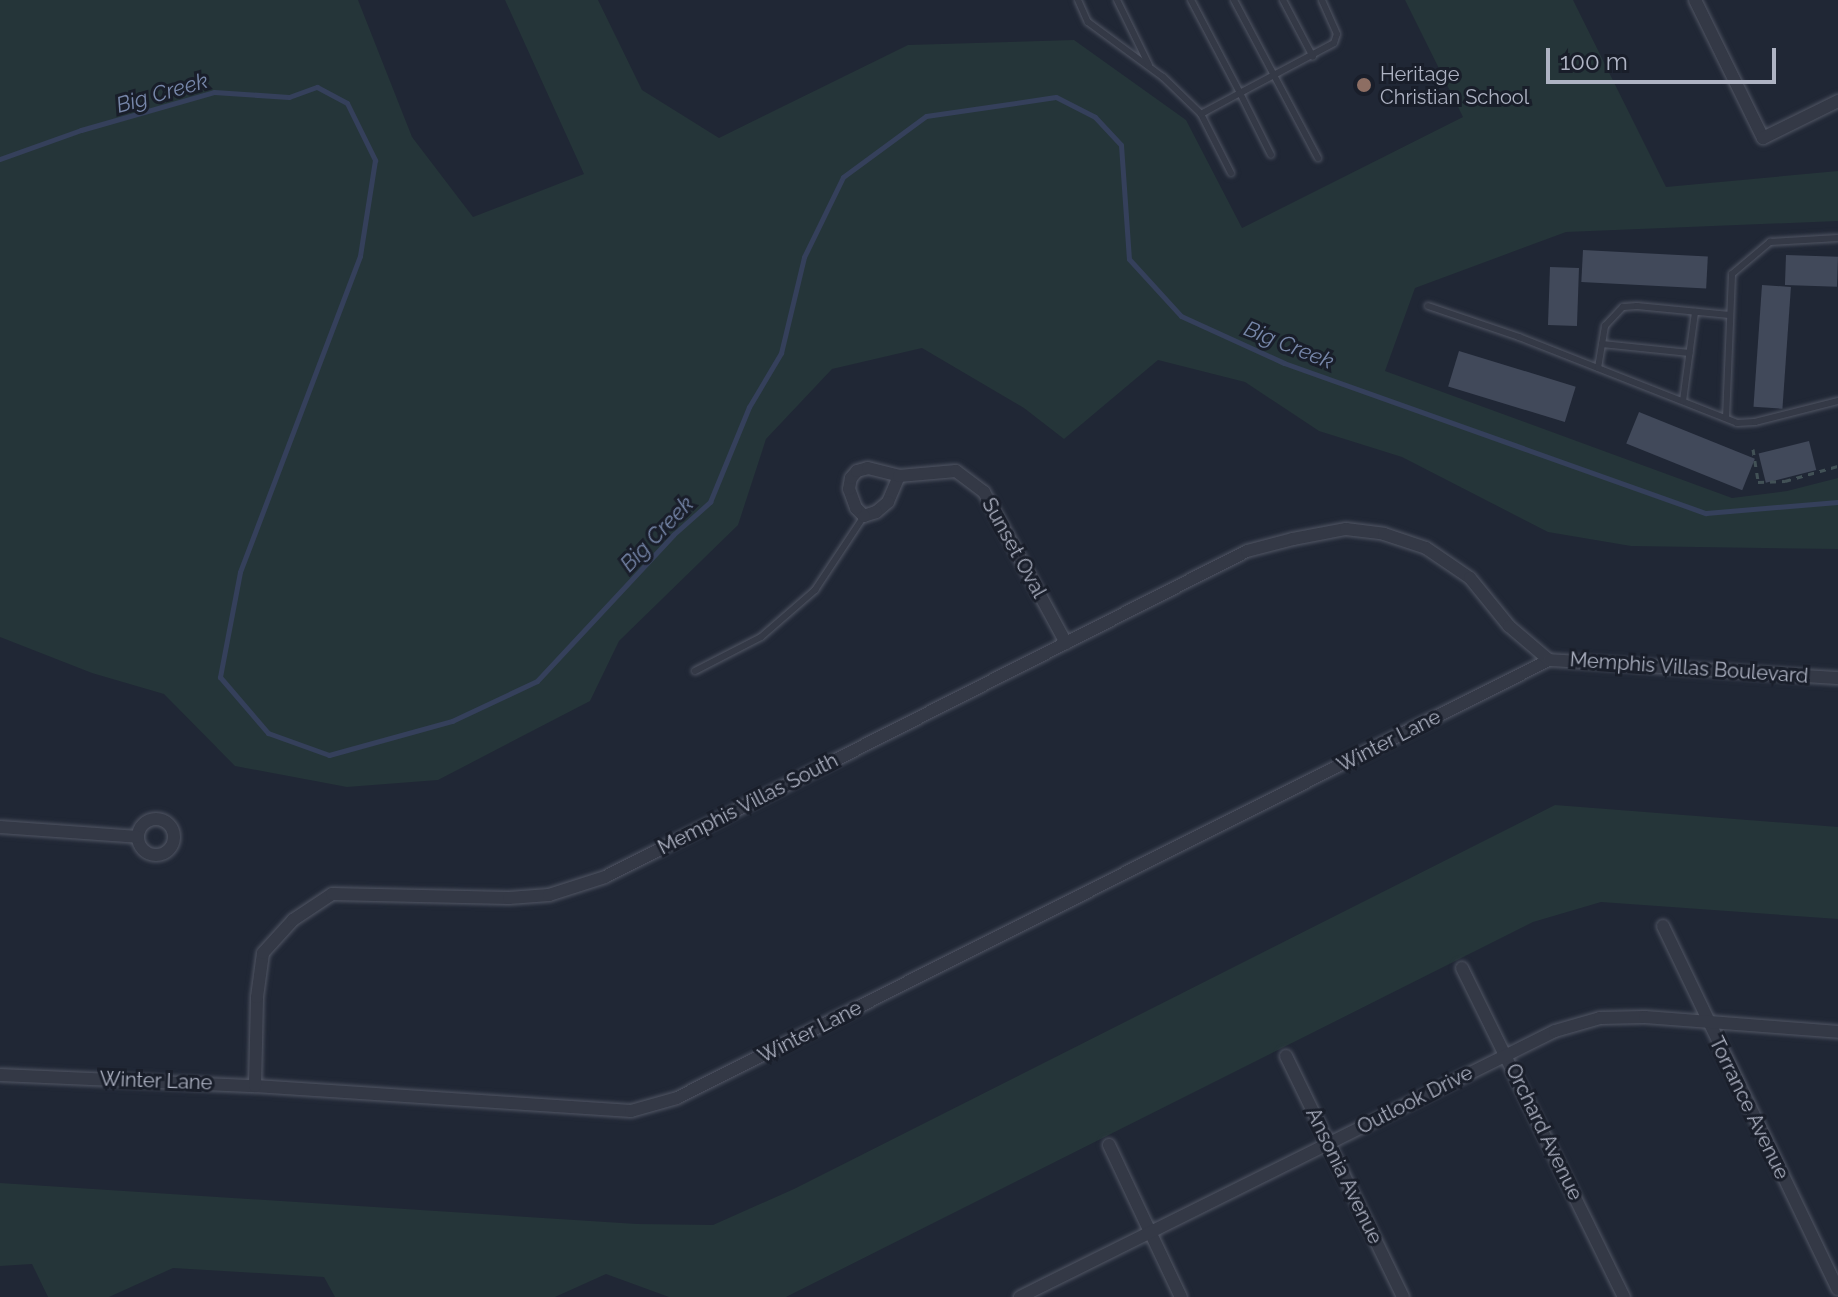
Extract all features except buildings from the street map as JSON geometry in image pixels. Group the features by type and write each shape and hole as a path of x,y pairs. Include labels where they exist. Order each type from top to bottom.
{"street":[{"path":"1695,0 1763,138 1838,101"},
{"name":"Sunset Oval","path":"864,516 851,499 851,478 868,468 899,476 956,471 984,492 1066,643"},
{"path":"864,516 888,502 899,476"},
{"name":"Memphis Villas South","path":"255,1086 257,997 263,953 293,920 332,894 522,897 549,895 605,877 1247,551 1346,529"},
{"name":"Memphis Villas Boulevard","path":"1346,529 1384,534 1426,548 1470,578 1509,626 1549,660 1838,678"},
{"name":"Winter Lane","path":"0,1075 255,1086 631,1111 677,1098 1549,660"},
{"path":"0,827 138,837"},
{"name":"Torrance Avenue","path":"1663,926 1838,1289"},
{"name":"Orchard Avenue","path":"1462,968 1624,1297"},
{"name":"Outlook Drive","path":"1020,1297 1555,1031 1600,1018 1645,1017 1838,1032"},
{"name":"Ansonia Avenue","path":"1286,1056 1403,1297"},
{"path":"1109,1145 1181,1297"}],"lane":[{"path":"1078,0 1088,22 1150,68 1201,114 1231,173"},
{"path":"1117,0 1150,68"},
{"path":"1191,0 1271,155"},
{"path":"1234,0 1318,158"},
{"path":"1283,0 1313,57"},
{"path":"1201,114 1313,57 1334,43 1337,34 1322,0"},
{"path":"1726,418 1732,274 1770,242 1838,238"},
{"path":"1428,306 1737,423 1755,422 1838,401"},
{"path":"1598,368 1605,326 1623,307 1730,315"},
{"path":"1683,401 1695,312"},
{"path":"1602,344 1690,353"},
{"path":"695,671 761,637 815,590 864,516"}],"path":[{"path":"1753,449 1758,482 1785,481 1838,466"}],"shaded area":[{"path":"0,0 358,0 412,137 473,217 584,174 505,0 598,0 642,90 719,138 908,45 1074,40 1186,120 1242,228 1463,117 1405,0 1573,0 1666,187 1838,171 1838,221 1566,232 1415,288 1385,371 1732,498 1787,491 1838,478 1838,549 1631,546 1548,532 1402,457 1319,431 1245,382 1158,360 1064,439 1024,408 922,348 832,369 766,439 738,525 619,641 590,701 438,780 347,787 235,766 164,694 92,673 0,637"},
{"path":"1555,805 1838,827 1838,919 1601,902 1533,922 786,1297 669,1297 606,1274 555,1297 335,1297 324,1277 173,1268 109,1297 48,1297 32,1264 0,1266 0,1183 637,1224 713,1225 794,1189"}],"waterway":[{"name":"Big Creek","path":"0,159 81,130 214,92 289,97 317,87 347,103 375,160 360,256 240,572 220,677 268,733 329,755 452,721 537,681 673,535 710,502 749,407 781,353 804,257 843,177 926,116 1056,97 1095,117 1121,145 1129,259 1181,316 1284,363 1706,513 1838,502"}],"place":[{"name":"Heritage Christian School","path":"1364,85"}]}
